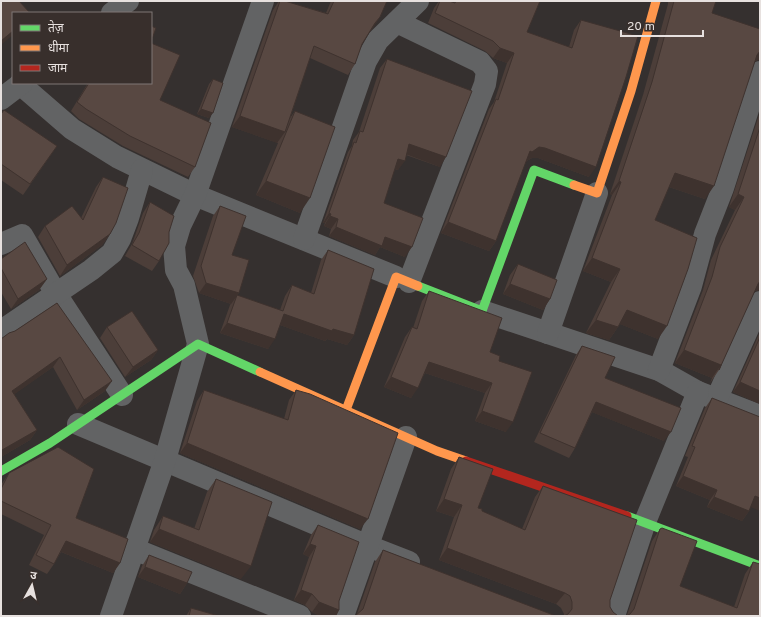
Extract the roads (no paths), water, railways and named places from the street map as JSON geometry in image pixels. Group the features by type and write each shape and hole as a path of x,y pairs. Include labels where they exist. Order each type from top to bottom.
{"street":[{"path":"113,12 128,1"},
{"path":"111,616 164,460 198,344 184,285 176,270 174,246 180,226 195,194 263,1"},
{"path":"304,239 366,61 378,40 418,1"},
{"path":"548,333 631,91 656,1"},
{"path":"346,410 485,84 487,71 480,62 397,22"},
{"path":"659,370 691,286 705,234 723,188 760,72"},
{"path":"1,99 21,84 72,129 117,158 195,194 482,311 659,370 707,395 760,416"},
{"path":"1,331 91,270 112,253 120,240 128,218 142,170"},
{"path":"482,311 534,170 597,193"},
{"path":"1,244 22,235 56,294 122,395"},
{"path":"614,616 645,522 707,395 760,302"},
{"path":"1,470 50,443 198,344"},
{"path":"198,344 437,452 645,522 760,566"},
{"path":"78,424 368,546 427,568"},
{"path":"343,616 406,438"},
{"path":"134,549 300,616"}]}
